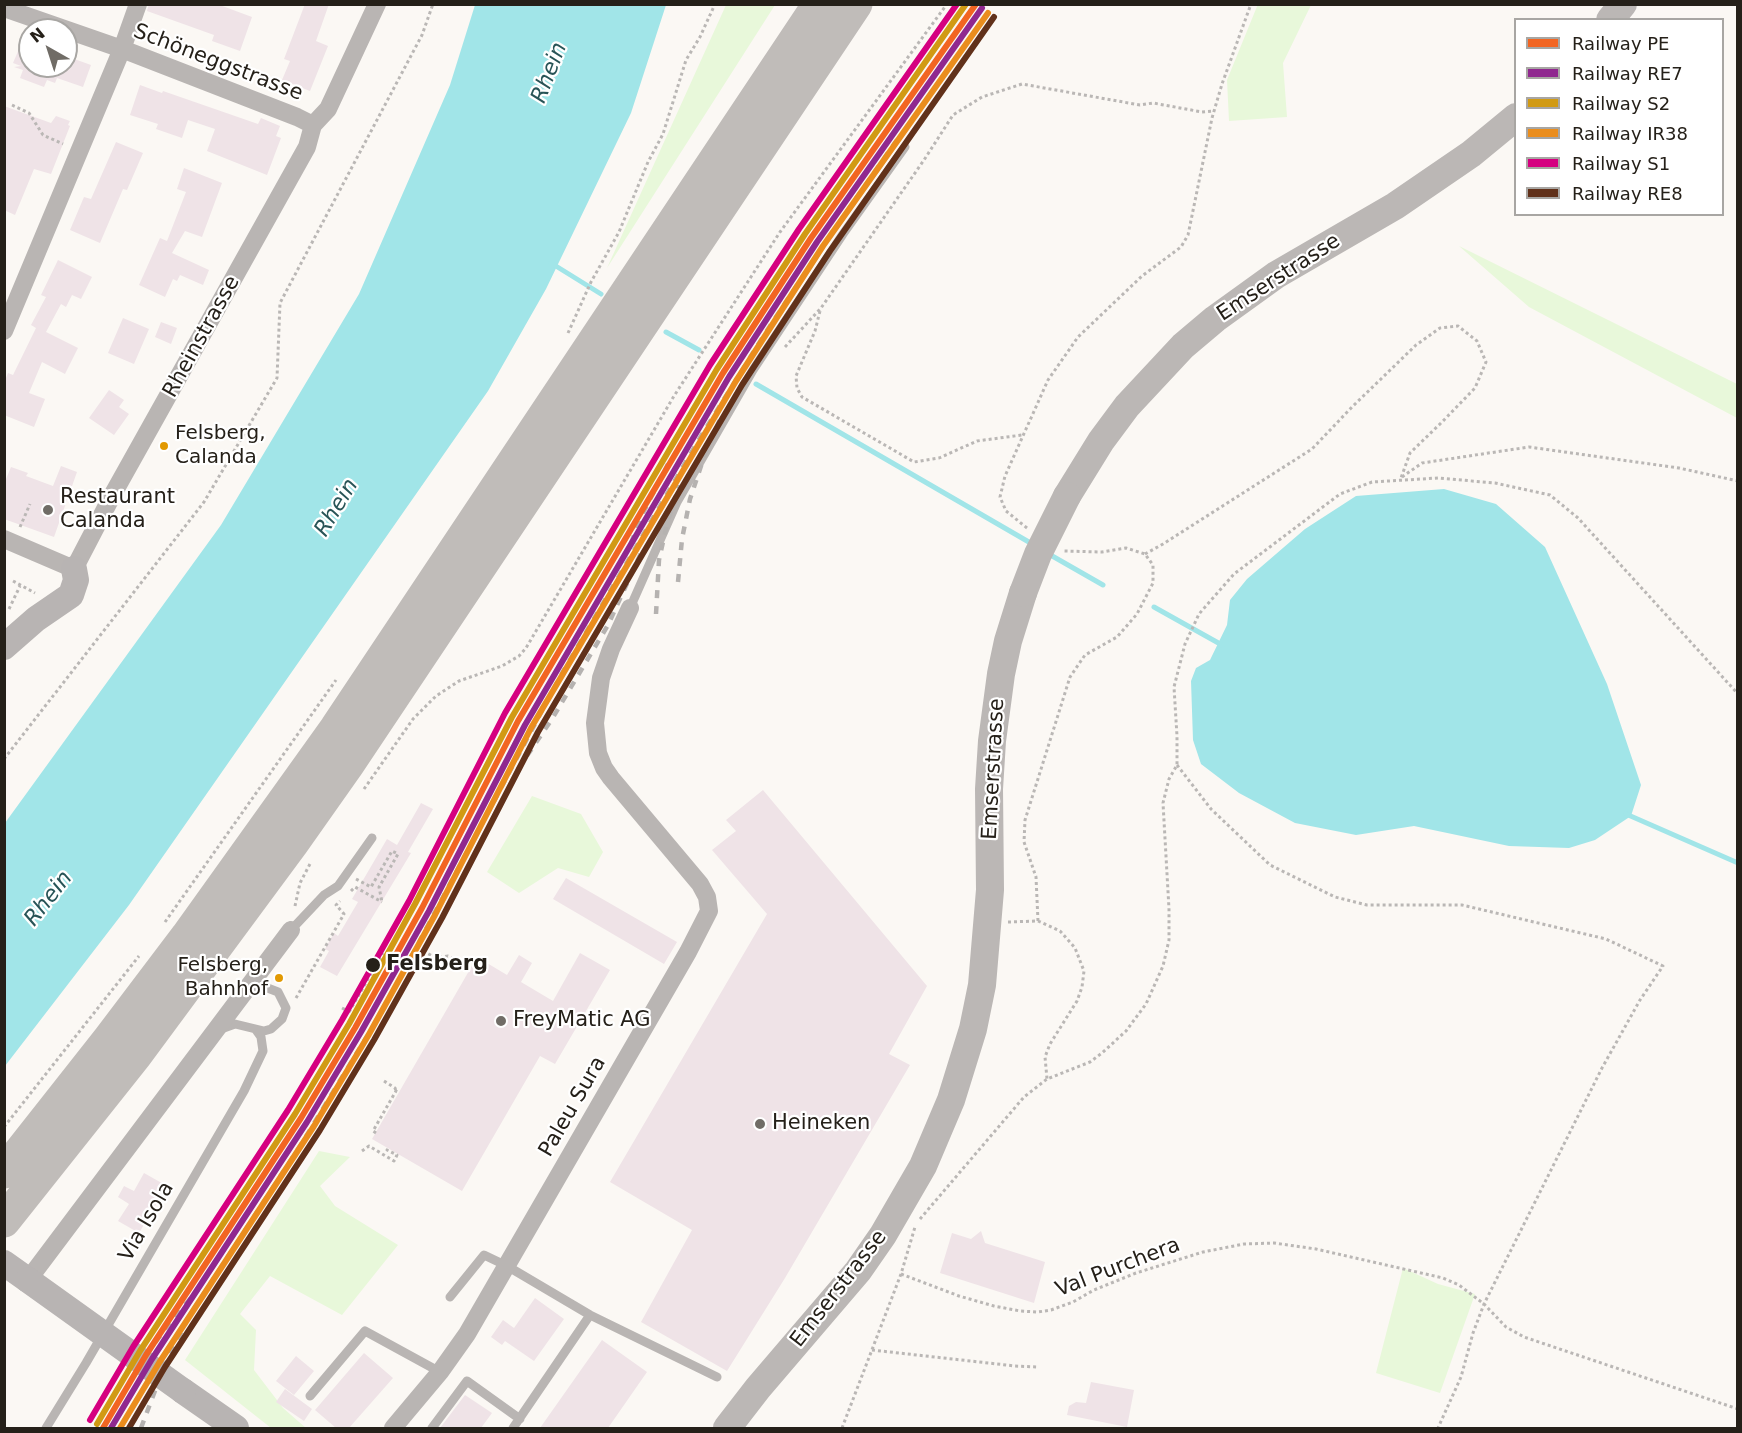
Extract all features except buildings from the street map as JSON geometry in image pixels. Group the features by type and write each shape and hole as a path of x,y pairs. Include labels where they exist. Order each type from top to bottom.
{"highway":[{"path":"4,1172 187,936 336,728 819,4"},
{"path":"4,1221 136,1055 341,775 433,641 856,4"}],"main road":[{"path":"1612,18 1623,4"},
{"name":"Emserstrasse","path":"726,1428 858,1271 904,1202 923,1166 951,1100 973,1029 982,985 988,923 992,741 1001,674 1008,641 1023,593 1038,554 1067,496 1101,441 1127,406 1183,346 1215,319 1276,275 1395,206 1471,154 1514,118"}],"street":[{"path":"4,331 122,49 138,4"},
{"name":"Rheinstrasse","path":"4,647 36,619 71,595 76,579 74,569 113,494 307,147 313,125 328,109 377,4"},
{"name":"Schöneggstrasse","path":"4,8 122,49 313,125"},
{"path":"11,537 74,569"},
{"name":"Paleu Sura","path":"393,1428 440,1372 467,1334 688,952 709,911 707,897 700,884 611,778 598,753 595,723 601,678 611,649 630,608"},
{"path":"28,1280 291,930"},
{"path":"4,1263 236,1428"}],"lane":[{"path":"630,608 677,502 762,356 843,234 905,147"},
{"path":"291,930 324,896 338,886 372,838"},
{"path":"239,998 251,990 265,987 278,993 286,1008"},
{"name":"Via Isola","path":"46,1428 244,1091 286,1008"},
{"path":"209,1038 218,1031 235,1024 256,1030 271,1029 282,1019"},
{"path":"256,1030 263,1044 261,1058"},
{"path":"450,1298 484,1255 590,1315 717,1377"},
{"path":"513,1428 590,1315"},
{"path":"310,1396 365,1331 440,1372"},
{"path":"432,1428 467,1381 520,1419"}],"path":[{"path":"4,759 204,502 277,378 280,303 422,34 433,4"},
{"path":"567,336 591,282 619,232 636,186 663,134 686,60 700,37 715,4"},
{"path":"359,795 413,719 436,696 459,681 502,666 519,656 526,648 674,396 774,242 947,4"},
{"path":"1028,529 1006,511 1000,497 1005,476 1048,380 1078,337 1142,276 1182,247 1188,236 1214,111 1251,4"},
{"path":"762,356 772,362 821,308 953,115 982,97 1022,84 1140,105 1154,103 1202,112 1214,111"},
{"path":"12,105 28,113 43,135 80,151"},
{"path":"821,308 815,331 796,376 797,388 802,397 914,462 939,458 977,441 1023,435"},
{"path":"1144,554 1312,449 1416,345 1440,328 1458,326 1477,341 1486,362 1474,388 1410,453 1400,478"},
{"path":"1400,478 1422,463 1529,447 1679,468 1737,481"},
{"path":"842,1428 901,1274 916,1223 1024,1097 1047,1079 1090,1062 1126,1031 1146,1004 1163,966 1168,940 1169,909 1163,803 1169,779 1177,765 1174,687 1185,644 1199,614 1234,574 1340,494 1372,482 1400,478 1438,478 1495,483 1550,495 1578,518 1737,694"},
{"path":"11,537 30,504"},
{"path":"1038,921 1036,877 1024,842 1025,820 1070,676 1085,655 1117,637 1137,614 1153,584 1153,565 1144,554 1126,548 1102,552 1060,551"},
{"path":"13,581 37,594"},
{"path":"9,609 20,585"},
{"path":"163,924 342,672"},
{"path":"1177,765 1211,809 1270,865 1335,897 1367,905 1462,905 1606,939 1663,966 1640,1000 1602,1068 1484,1305 1473,1333 1461,1377 1438,1428"},
{"path":"392,851 398,854 379,888 382,902 357,888 362,882 371,887 392,851"},
{"path":"291,930 297,892 311,861"},
{"path":"286,1008 295,1001 344,914 336,904"},
{"path":"988,923 1038,921 1050,925 1075,948 1084,971 1077,1001 1050,1044 1045,1057 1047,1079"},
{"path":"423,951 436,958 448,956 455,960"},
{"path":"4,1127 141,952"},
{"path":"349,1012 383,953"},
{"path":"342,1008 357,1016"},
{"path":"376,1133 373,1131 397,1092 384,1081"},
{"path":"362,1150 369,1146 394,1161 397,1155 388,1149"},
{"name":"Val Purchera","path":"901,1274 968,1299 1020,1311 1038,1312 1051,1310 1115,1281 1203,1252 1244,1244 1274,1243 1316,1249 1443,1278 1459,1285 1506,1327 1524,1337 1737,1408"},
{"path":"872,1350 1039,1367"}],"green space":[{"path":"1258,4 1311,5 1283,63 1287,117 1229,121 1227,80"},
{"path":"726,5 775,5 607,268"},
{"path":"1459,246 1737,384 1737,418 1529,307"},
{"path":"532,796 581,814 603,852 589,877 558,868 519,893 487,872"},
{"path":"319,1151 350,1157 320,1186 335,1206 398,1245 342,1315 270,1276 240,1314 256,1330 254,1370 283,1408 306,1428 271,1428 185,1360"},
{"path":"1403,1268 1438,1284 1475,1294 1440,1393 1376,1373"}],"water":[{"name":"Rhein","path":"475,5 666,5 631,113 546,289 488,391 129,905 5,1066 5,823 221,525 359,294 450,85"},
{"path":"1444,489 1496,504 1545,547 1607,684 1641,785 1631,816 1595,840 1569,848 1509,846 1414,826 1356,835 1295,823 1239,793 1201,764 1193,740 1191,681 1196,668 1210,660 1227,625 1230,600 1247,579 1305,529 1356,496"}],"waterway":[{"path":"551,263 601,294"},
{"path":"666,332 699,350"},
{"path":"756,384 1034,545"},
{"path":"1047,553 1103,585"},
{"path":"1154,607 1222,645"},
{"path":"1626,814 1738,863"}],"railway":[{"path":"141,1428 164,1367 188,1318 302,1143 383,1010 561,675 701,436 766,332 899,137"},
{"path":"678,582 682,539 690,499 705,454 721,417"},
{"path":"631,543 643,513 668,464"},
{"path":"656,614 659,560 679,485"},
{"path":"518,769 552,719 608,625 641,553"},
{"path":"146,1355 174,1317 198,1290"}],"rail line":[{"name":"S1","path":"90,1420 133,1347 288,1110 342,1020 409,901 505,713 710,365 799,229 957,4"},
{"name":"S2","path":"97,1424 140,1351 295,1114 349,1024 415,904 512,717 717,369 805,234 966,4"},
{"name":"PE","path":"103,1428 146,1355 301,1118 355,1028 422,908 518,721 723,373 811,238 976,4"},
{"name":"RE7","path":"111,1428 152,1359 307,1122 361,1032 429,911 525,725 729,377 817,242 982,8"},
{"name":"IR38","path":"120,1428 159,1363 314,1126 368,1036 435,915 531,728 736,381 823,246 988,13"},
{"name":"RE8","path":"129,1428 165,1367 320,1130 374,1040 442,918 538,732 742,385 830,251 994,17"}],"place":[{"name":"Felsberg, Calanda","path":"164,446"},
{"name":"Restaurant Calanda","path":"48,510"},
{"name":"Felsberg","path":"373,965"},
{"name":"Felsberg, Bahnhof","path":"279,978"},
{"name":"FreyMatic AG","path":"501,1021"},
{"name":"Heineken","path":"760,1124"}]}
